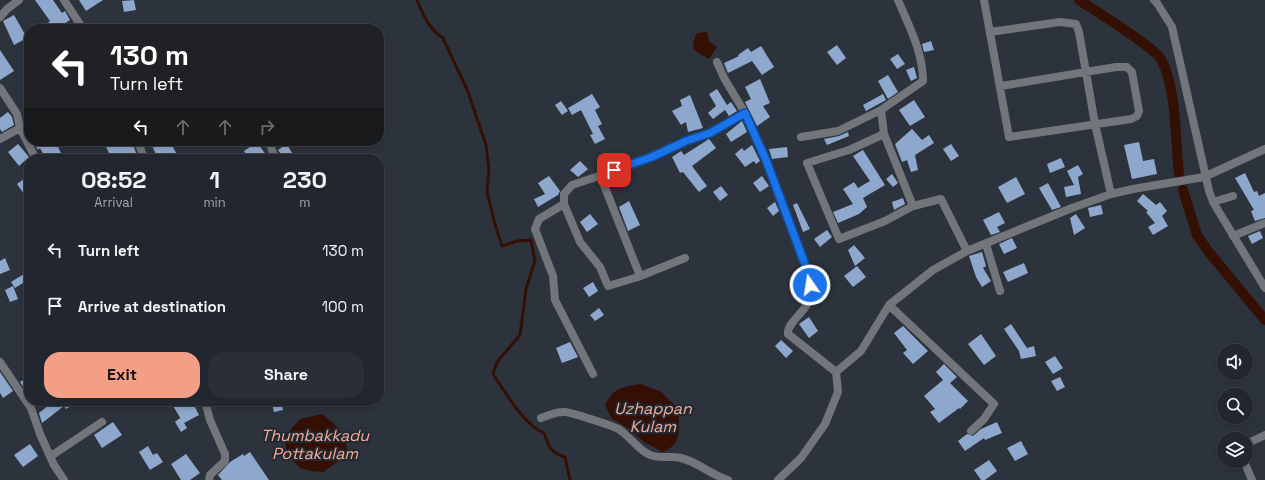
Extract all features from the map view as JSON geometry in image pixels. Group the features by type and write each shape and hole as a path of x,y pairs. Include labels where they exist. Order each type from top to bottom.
{"street":[{"path":"0,17 7,9 19,0"},
{"path":"64,0 80,24"},
{"path":"801,136 838,131 881,110 923,82 923,69 914,37 898,0"},
{"path":"984,0 1001,86 1009,137 1131,120 1137,116 1139,111 1132,72 1127,67 1085,72 1001,86"},
{"path":"1154,0 1158,3 1172,27 1204,177 1213,202 1265,288"},
{"path":"990,32 1060,22 1076,24 1079,32 1095,124 1111,194"},
{"path":"717,62 724,78 745,113 766,160 809,275 811,295 804,311 788,327 788,334 836,372 838,392 825,424 801,458 778,480"},
{"path":"0,88 17,114 20,128 24,136"},
{"path":"881,110 884,134 913,206"},
{"path":"686,258 640,276 608,286 600,266 580,242 564,204 564,194 572,185 652,157 686,141 710,133 745,113"},
{"path":"0,140 20,128"},
{"path":"884,134 849,150 807,164 839,239 885,220 913,206 941,199 967,251"},
{"path":"836,372 861,351 889,305 933,270 967,251 1072,208 1111,194 1204,177 1265,148"},
{"path":"600,175 640,276"},
{"path":"1213,202 1233,196"},
{"path":"564,204 539,218 535,229 553,276 555,300 593,374"},
{"path":"1233,236 1265,223"},
{"path":"986,244 1000,291"},
{"path":"889,305 994,404 984,419 971,431"},
{"path":"0,362 24,398"},
{"path":"30,406 54,465 64,480"},
{"path":"206,406 210,420 225,454 225,461 210,474 208,480"},
{"path":"541,418 551,414 565,412 595,422 612,425 619,429 648,454 656,458 672,457 685,459 728,480"},
{"path":"51,456 102,422"},
{"path":"1253,441 1265,435"},
{"path":"1247,468 1252,480"}],"water":[{"path":"707,32 709,41 717,47 709,59 697,52 693,47 694,39 697,33"},
{"name":"Uzhappan Kulam","path":"641,384 661,392 678,408 679,428 677,439 669,449 663,452 644,442 628,428 612,419 605,405 612,395 619,389"},
{"name":"Thumbakkadu Pottakulam","path":"322,414 337,427 344,437 347,449 346,456 323,472 310,471 300,468 287,454 284,437 300,419"}],"building":[{"path":"35,0 53,0 62,13 65,11 70,20 64,24 49,24 50,21"},
{"path":"79,0 103,0 86,11"},
{"path":"134,0 136,10 124,12 122,1"},
{"path":"14,15 24,33 24,40 14,45 3,21"},
{"path":"931,41 934,50 924,52 922,44"},
{"path":"837,45 846,58 837,65 827,52"},
{"path":"761,46 774,67 762,75 752,61 728,73 724,63 739,56 738,55 748,48 751,52"},
{"path":"0,50 14,71 0,80"},
{"path":"898,54 905,64 897,69 890,59"},
{"path":"914,67 917,78 911,81 906,70"},
{"path":"888,75 898,92 888,99 878,81"},
{"path":"760,79 770,103 763,106 770,117 757,126 745,102 751,99 745,87"},
{"path":"717,89 727,105 731,102 737,111 729,116 725,110 713,119 708,113 716,106 709,94"},
{"path":"592,94 600,107 595,110 602,124 598,126 605,139 595,144 590,135 593,134 581,110 572,115 568,108"},
{"path":"883,94 886,100 866,111 863,105"},
{"path":"690,95 703,128 688,132 686,122 681,125 672,111 682,106 680,100"},
{"path":"914,100 925,117 910,126 899,110"},
{"path":"561,101 568,111 562,115 555,105"},
{"path":"8,112 12,117 14,125 2,132 0,129 0,118"},
{"path":"742,121 747,132 731,142 726,134"},
{"path":"912,129 922,140 929,135 934,143 915,155 918,170 911,172 907,160 902,162 895,144"},
{"path":"848,132 849,136 827,145 824,139 839,136"},
{"path":"709,139 716,148 692,166 707,186 699,192 683,172 680,173 672,157 681,151 684,155"},
{"path":"1139,142 1143,161 1154,159 1157,174 1132,179 1124,145"},
{"path":"18,144 26,154 24,154 24,162 19,166 8,152"},
{"path":"951,144 959,156 951,161 943,149"},
{"path":"752,145 760,161 756,164 754,161 745,167 735,154 742,148 744,151"},
{"path":"36,146 58,146 62,154 43,154 40,148 38,150"},
{"path":"106,146 134,146 136,154 110,154"},
{"path":"152,146 172,146 176,154 156,154"},
{"path":"251,146 260,146 265,154 246,154 244,151"},
{"path":"284,146 288,146 292,153 281,154 278,150"},
{"path":"787,147 788,157 772,159 769,149"},
{"path":"863,150 885,185 863,198 867,207 859,214 838,223 833,212 853,204 843,189 854,182 858,188 870,181 853,156"},
{"path":"1061,158 1065,167 1050,173 1047,164"},
{"path":"580,161 588,169 578,177 570,170"},
{"path":"1078,165 1083,174 1078,177 1081,194 1066,197 1064,187 1074,185 1067,171"},
{"path":"1245,173 1254,192 1257,191 1259,196 1265,193 1265,218 1255,221 1251,211 1254,210 1235,178"},
{"path":"892,174 898,183 893,187 886,179"},
{"path":"549,176 560,191 558,195 538,207 534,199 545,194 538,183"},
{"path":"762,176 769,186 760,192 753,183"},
{"path":"1016,177 1025,194 1007,203 998,187"},
{"path":"24,179 24,194 17,184"},
{"path":"1048,183 1061,207 1052,210 1039,188"},
{"path":"721,186 728,195 720,201 713,192"},
{"path":"1143,194 1156,205 1160,202 1167,211 1162,216 1168,226 1153,235 1148,227 1155,223 1146,212 1148,211 1137,201"},
{"path":"903,198 905,204 894,210 892,202"},
{"path":"629,201 640,225 628,231 619,207"},
{"path":"775,202 779,211 773,216 767,208"},
{"path":"797,203 810,229 803,232 793,205"},
{"path":"1101,205 1103,214 1090,217 1088,208"},
{"path":"999,212 1005,223 997,227 1000,232 991,235 983,220"},
{"path":"590,214 598,224 587,232 580,222"},
{"path":"1076,214 1085,228 1074,235 1070,218"},
{"path":"827,230 832,237 820,247 814,239"},
{"path":"1260,231 1263,238 1252,244 1248,236"},
{"path":"1012,238 1017,248 1004,254 999,244"},
{"path":"854,245 865,258 855,266 848,250"},
{"path":"982,252 986,266 983,268 991,281 982,287 976,277 969,256"},
{"path":"5,258 10,270 0,274 0,261"},
{"path":"1024,263 1028,273 1008,282 1003,272"},
{"path":"857,266 866,277 853,287 844,276"},
{"path":"24,274 24,282 15,288 11,282"},
{"path":"593,282 598,291 589,297 583,288"},
{"path":"13,286 18,299 10,302 5,290"},
{"path":"599,308 604,315 595,321 590,315"},
{"path":"809,317 818,331 809,338 799,324"},
{"path":"1011,324 1027,348 1034,346 1036,356 1021,359 1019,351 1004,329"},
{"path":"903,326 928,351 913,364 903,353 907,350 894,333"},
{"path":"981,334 996,356 984,365 968,344"},
{"path":"781,340 793,351 786,358 775,346"},
{"path":"570,342 578,357 562,363 556,348"},
{"path":"1055,356 1063,368 1053,374 1045,362"},
{"path":"944,364 957,377 950,383 968,401 960,409 959,408 939,423 930,412 935,409 924,396 943,380 936,372"},
{"path":"0,372 13,391 3,398 0,393"},
{"path":"1060,377 1065,387 1057,391 1051,381"},
{"path":"24,379 24,388 20,382"},
{"path":"48,406 64,406 42,423 39,413"},
{"path":"64,406 71,406 66,409"},
{"path":"173,406 194,406 199,415 184,423 187,428 181,432 175,422 180,418 181,419"},
{"path":"272,406 282,406 283,410 274,412"},
{"path":"113,422 122,435 102,448 94,435"},
{"path":"997,422 1002,433 985,440 984,438 965,451 958,441 967,434 973,436 981,429"},
{"path":"1021,441 1028,454 1015,461 1007,448"},
{"path":"30,444 38,456 23,467 14,455"},
{"path":"148,446 153,455 157,453 163,462 150,470 139,452"},
{"path":"250,452 269,480 222,480 218,475 230,462 243,454 244,456"},
{"path":"186,454 200,473 190,480 181,480 171,464"},
{"path":"989,460 997,471 985,480 981,480 974,470"}],"waterway":[{"path":"417,0 430,26 443,38 468,92 486,145 489,170 487,192 502,246 517,241 531,240 535,261 526,289 520,335 497,362 493,374 522,416 529,423 544,433 553,451 565,457 570,480"},
{"path":"1079,0 1136,38 1156,53 1161,59 1166,71 1173,100 1179,174"},
{"path":"1183,190 1197,235 1208,251 1265,320"}],"route":[{"path":"614,170 629,166 686,141 710,133 745,113 784,206 809,275 810,285"}]}
